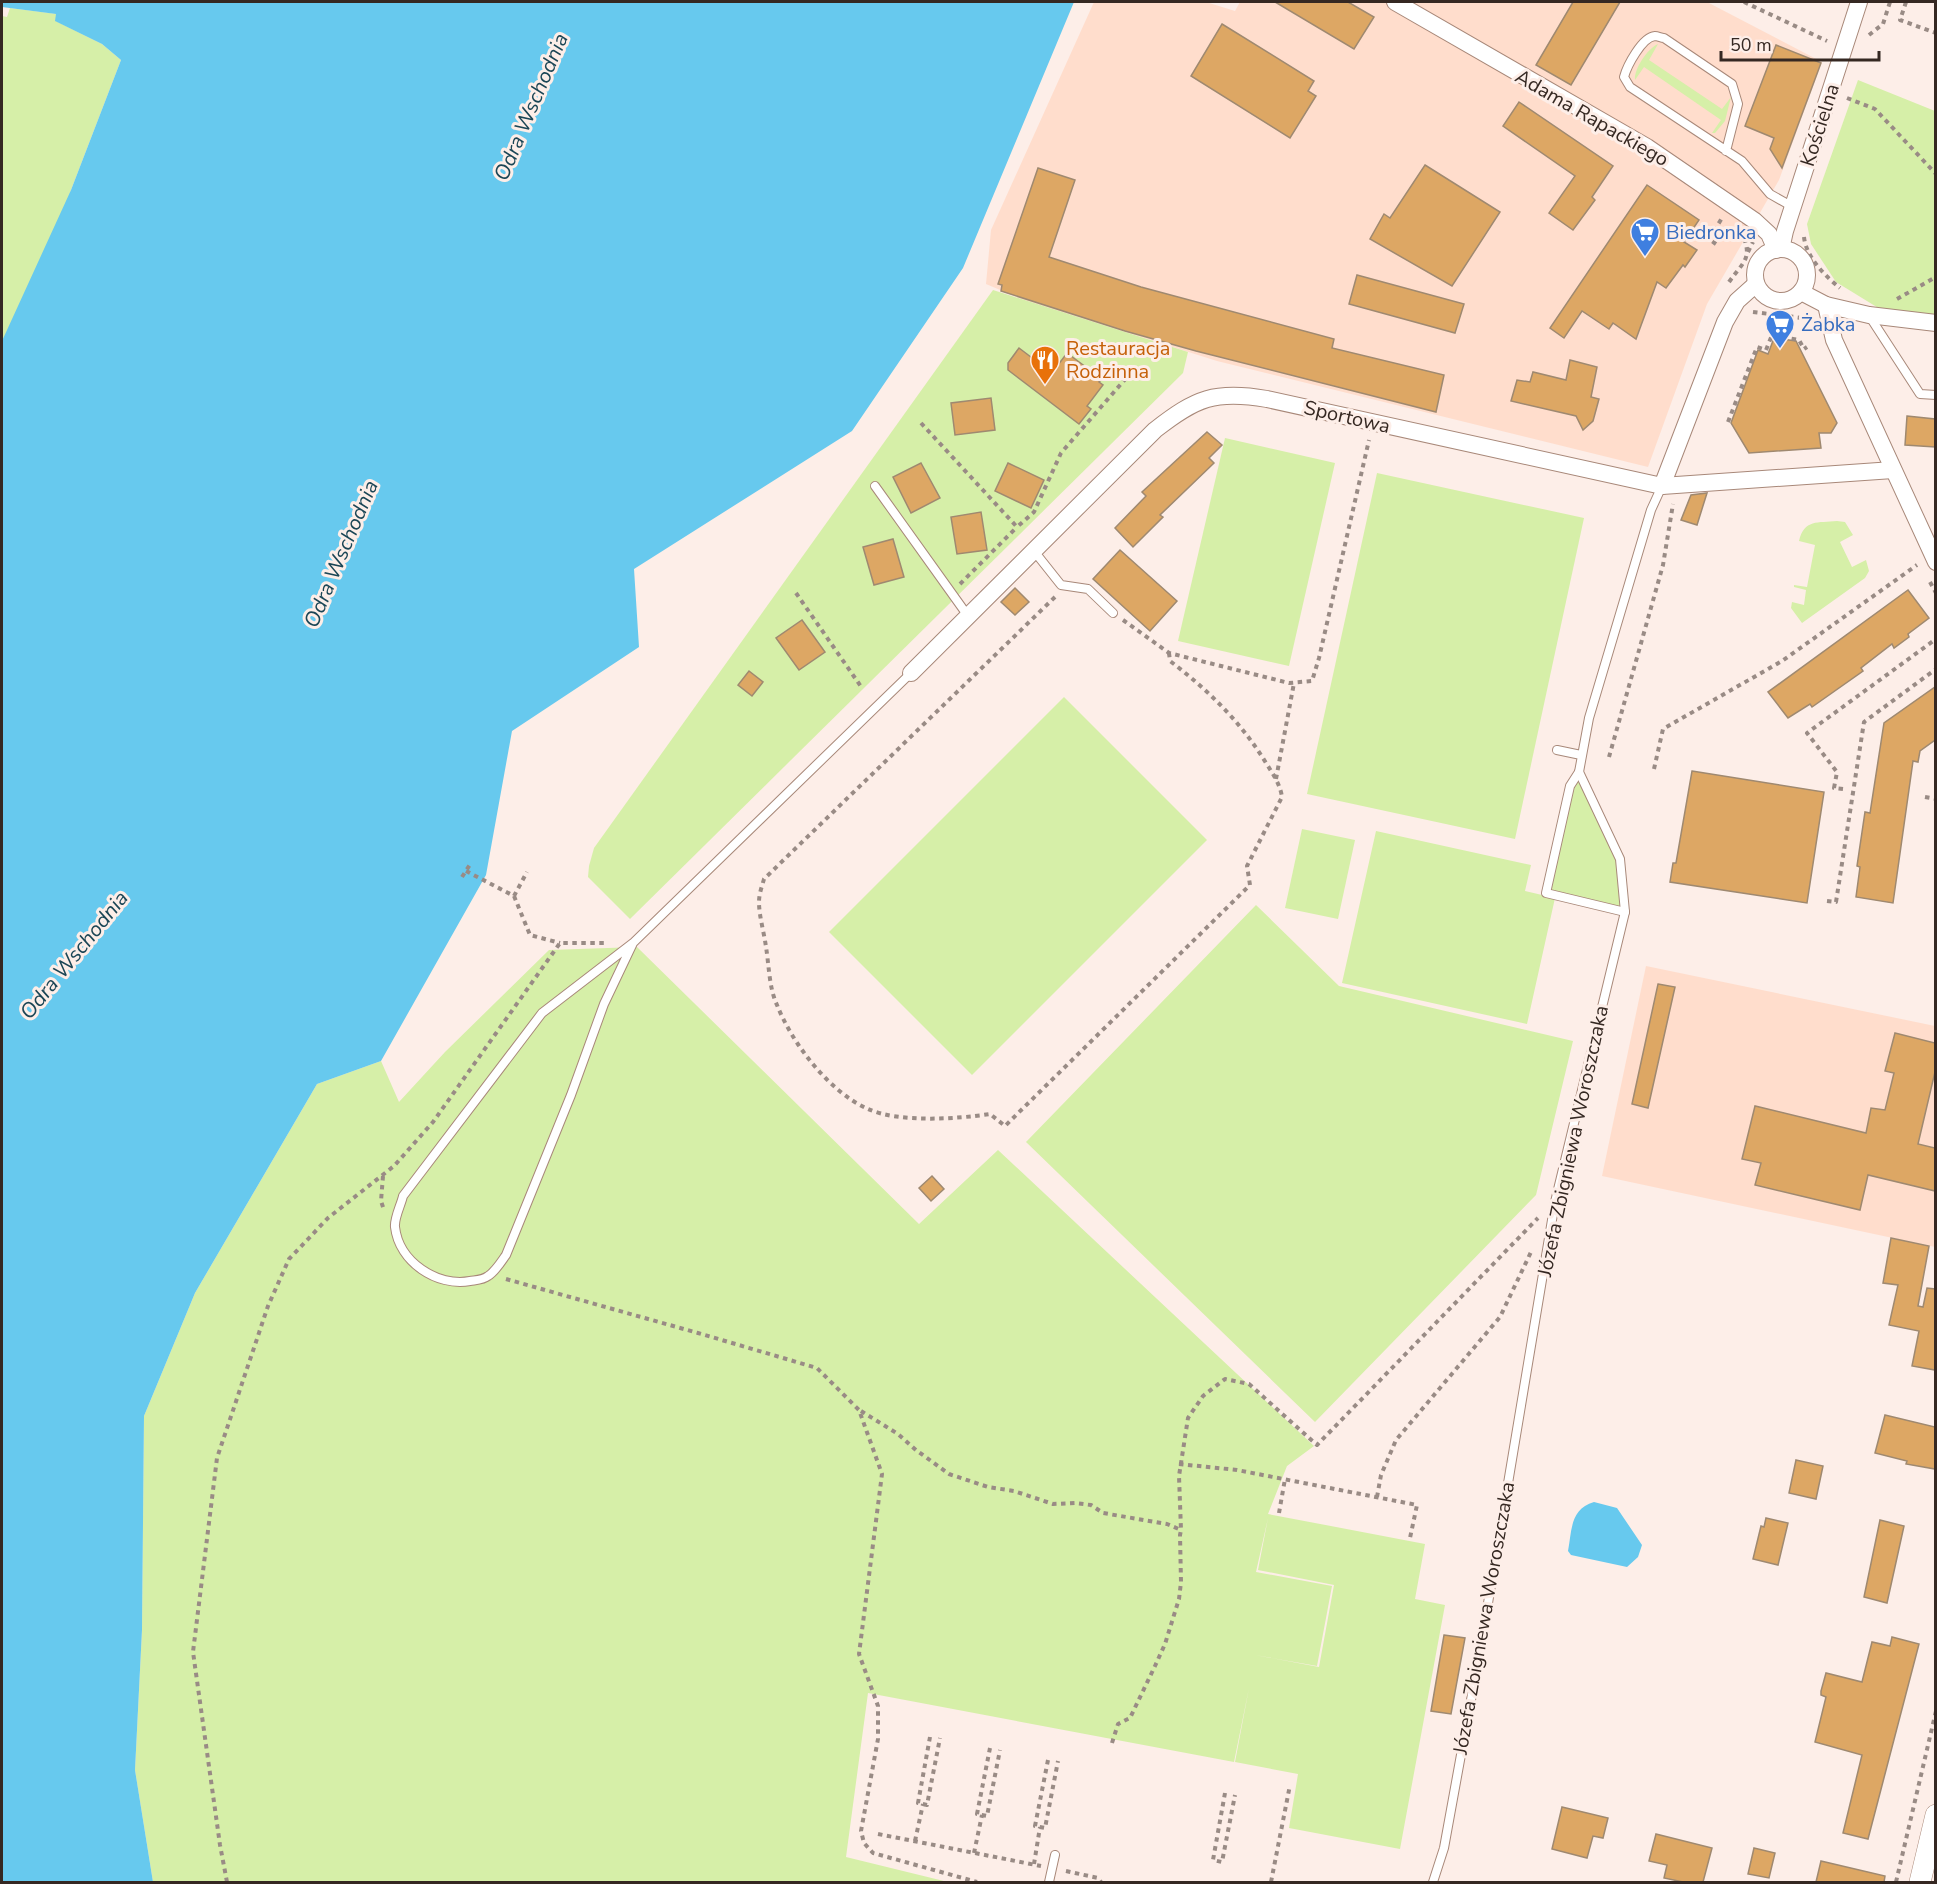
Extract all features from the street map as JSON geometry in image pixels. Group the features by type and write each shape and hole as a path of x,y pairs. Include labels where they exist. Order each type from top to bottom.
{"street":[{"name":"Adama Rapackiego","path":"1395,2 1647,147 1755,221 1769,234 1778,249"},
{"name":"Kościelna","path":"1778,249 1859,2"},
{"path":"1778,249 1791,251 1799,256 1807,274 1806,284 1801,292 1785,301 1768,298 1761,292 1754,274 1763,256 1778,249"},
{"path":"1662,486 1725,322 1737,301 1756,284"},
{"path":"1801,292 1826,305 1869,315 1935,323"},
{"path":"1826,305 1834,340 1893,470 1928,564"},
{"name":"Sportowa","path":"911,673 1155,430 1175,414 1196,402 1219,395 1245,395 1267,399 1662,486 1893,470"},
{"path":"1920,1882 1935,1815"}],"lane":[{"path":"1726,151 1738,104 1732,84 1664,38 1655,36 1646,40 1627,66 1624,77 1630,87 1726,151 1742,161 1770,194 1793,207"},
{"path":"1869,315 1920,394 1935,396"},
{"path":"874,486 968,616"},
{"path":"1625,912 1546,893 1570,786 1579,772 1589,718 1655,501 1662,486"},
{"path":"1034,551 1060,585 1088,590 1113,613"},
{"path":"633,944 604,1004 571,1095 506,1255 491,1275 484,1278 464,1282 446,1281 429,1276 416,1266 399,1242 394,1225 403,1196 542,1013 633,944 911,673"},
{"path":"1557,750 1581,755"},
{"name":"Józefa Zbigniewa Woroszczaka","path":"1433,1882 1444,1848 1481,1646 1555,1202 1625,912 1620,859 1579,772"},
{"path":"1049,1882 1055,1855"}],"path":[{"path":"1744,2 1834,44"},
{"path":"1866,40 1882,24 1890,2"},
{"path":"1906,2 1900,20 1935,33"},
{"path":"1843,109 1850,88"},
{"path":"1847,98 1875,109 1935,174"},
{"path":"1716,244 1709,239 1724,216 1731,221"},
{"path":"1726,287 1748,252 1739,226"},
{"path":"1804,231 1804,241 1816,264 1822,272 1846,291"},
{"path":"1904,302 1894,301 1935,277"},
{"path":"1728,422 1757,347 1766,350 1772,335 1799,339 1804,349 1807,347"},
{"path":"950,593 1034,512 1061,453 1134,369"},
{"path":"921,423 1017,527"},
{"path":"1113,613 1169,653 1289,683 1312,681 1369,439 1380,442"},
{"path":"1609,758 1663,565 1673,504 1680,484"},
{"path":"1655,501 1673,504"},
{"path":"1654,769 1663,729 1782,661 1916,565 1928,564"},
{"path":"1930,582 1935,593"},
{"path":"1066,586 764,879 759,901 776,1003 795,1041 841,1094 869,1110 899,1116 959,1119 990,1114 1005,1126 1250,885 1247,866 1282,797 1276,779 1237,721 1203,686 1170,661 1169,653"},
{"path":"796,593 862,688"},
{"path":"1843,789 1834,788 1837,772 1807,733 1935,639"},
{"path":"1827,901 1836,902 1864,722 1935,669"},
{"path":"1276,779 1294,683"},
{"path":"1924,797 1935,799"},
{"path":"462,877 471,863"},
{"path":"466,870 514,896 530,935 560,943 633,944"},
{"path":"514,896 527,872"},
{"path":"227,1882 193,1652 217,1458 268,1306 289,1260 328,1218 394,1166 433,1122 560,943"},
{"path":"1112,1743 1118,1724 1130,1718 1165,1644 1176,1613 1181,1582 1179,1464 1188,1418 1203,1396 1226,1380 1249,1384 1317,1444 1555,1202"},
{"path":"1377,1497 1381,1475 1396,1440 1500,1317 1535,1244"},
{"path":"491,1275 698,1332 817,1368 859,1410 898,1434 949,1474 1053,1504 1091,1505 1103,1513 1167,1524 1181,1530"},
{"path":"859,1410 882,1474 859,1654 878,1706 878,1738 861,1831 864,1843 873,1853 977,1882"},
{"path":"1179,1464 1237,1470 1417,1505 1410,1538"},
{"path":"1278,1513 1285,1479"},
{"path":"1896,1882 1935,1711"},
{"path":"930,1737 918,1803 927,1805 940,1738"},
{"path":"990,1748 977,1814 987,1816 999,1750"},
{"path":"1048,1760 1035,1826 1045,1828 1058,1761"},
{"path":"1271,1882 1290,1785"},
{"path":"1225,1793 1213,1860 1222,1862 1235,1795"},
{"path":"915,1841 923,1804"},
{"path":"974,1853 982,1815"},
{"path":"1034,1864 1040,1827"},
{"path":"878,1834 1034,1864 1099,1880"},
{"path":"1090,1882 1099,1880"}],"shaded area":[{"path":"1094,2 1206,2 1235,11 1240,2 1707,2 1822,62 1779,180 1707,304 1648,467 1217,361 1024,300 986,284 991,230"},
{"path":"1646,966 1935,1026 1935,1247 1602,1176"}],"green space":[{"path":"10,8 57,14 56,21 102,44 121,60 71,190 2,418 2,16 7,17"},
{"path":"1658,44 1649,60 1722,109 1731,97 1725,121 1715,133 1712,133 1721,120 1644,67 1635,80 1642,60"},
{"path":"1858,80 1935,111 1935,315 1880,309 1836,282 1811,244 1807,224"},
{"path":"993,290 1188,352 1183,373 630,919 588,877 594,848"},
{"path":"1225,438 1335,463 1289,666 1178,641"},
{"path":"1377,473 1584,518 1515,839 1307,794"},
{"path":"1818,522 1845,522 1853,535 1840,542 1852,567 1866,560 1869,571 1865,578 1802,623 1791,608 1792,602 1804,605 1806,590 1794,587 1794,585 1807,587 1815,545 1799,541 1801,534 1808,526"},
{"path":"1064,697 1207,840 972,1075 829,932"},
{"path":"1579,772 1620,859 1625,912 1546,893 1570,786"},
{"path":"1302,829 1355,840 1338,919 1285,908"},
{"path":"1376,831 1531,865 1525,891 1555,898 1527,1024 1342,983"},
{"path":"1256,905 1339,986 1573,1041 1536,1195 1315,1422 1026,1142"},
{"path":"637,947 919,1224 998,1150 1314,1446 1287,1466 1268,1514 1425,1544 1415,1599 1445,1605 1400,1849 1289,1828 1298,1774 1235,1762 1249,1688 1234,1762 868,1693 846,1857 948,1882 153,1882 135,1770 142,1630 144,1416 195,1293 317,1084 381,1061 399,1102 445,1052 549,950","holes":["1268,1518 1258,1570 1334,1585 1319,1667 1255,1655 1317,1666 1332,1586 1256,1572"]}],"water":[{"name":"Odra Wschodnia","path":"2,2 1074,2 963,268 852,431 634,569 639,647 512,731 486,875 381,1061 317,1084 195,1293 144,1416 142,1630 135,1770 153,1882 2,1882 2,341 71,190 121,60 102,44 55,21 56,14 2,7"},
{"path":"1594,1502 1617,1508 1642,1545 1638,1557 1627,1567 1571,1555 1568,1551 1576,1515 1586,1505"}],"building":[{"path":"1275,2 1348,2 1374,17 1354,49"},
{"path":"1573,2 1620,2 1571,85 1536,65"},
{"path":"1222,24 1314,81 1308,91 1316,96 1290,138 1191,76"},
{"path":"1776,45 1821,63 1782,168 1770,149 1774,138 1745,126"},
{"path":"1519,102 1613,166 1592,197 1595,200 1573,230 1549,213 1575,176 1503,126"},
{"path":"1425,165 1500,212 1452,286 1370,239 1384,214 1390,218"},
{"path":"1038,168 1075,180 1049,257 1141,287 1334,339 1332,348 1444,375 1436,412 1196,351 1001,291 1002,285 998,284"},
{"name":"Biedronka","path":"1647,185 1699,220 1684,242 1697,250 1666,288 1657,282 1636,339 1613,323 1609,329 1582,311 1564,338 1550,328"},
{"path":"1357,275 1464,304 1455,333 1349,304"},
{"path":"1774,338 1796,341 1837,423 1831,433 1819,433 1821,448 1749,453 1731,423 1758,350 1768,354"},
{"path":"1019,348 1052,373 1067,353 1102,379 1099,382 1103,385 1087,406 1091,409 1079,424 1008,370 1008,363"},
{"path":"1570,360 1597,367 1591,397 1599,399 1593,421 1583,430 1576,416 1511,401 1517,380 1530,382 1533,372 1566,380"},
{"path":"991,398 995,430 955,435 951,403"},
{"path":"1907,416 1935,419 1935,447 1905,445"},
{"path":"1207,432 1222,445 1209,458 1214,463 1160,515 1163,517 1133,547 1115,528 1146,496 1142,492"},
{"path":"921,463 940,498 911,513 893,477"},
{"path":"1008,463 1044,480 1031,508 995,491"},
{"path":"1707,493 1697,525 1681,520 1691,495"},
{"path":"981,512 987,550 957,554 951,517"},
{"path":"893,539 904,577 874,585 863,547"},
{"path":"1120,550 1177,601 1150,631 1093,579"},
{"path":"1015,588 1029,602 1015,615 1001,602"},
{"path":"1908,590 1929,618 1908,634 1909,637 1894,648 1892,644 1861,668 1863,671 1812,707 1810,704 1788,718 1768,692"},
{"path":"802,620 825,652 799,670 776,638"},
{"path":"749,671 763,682 752,696 738,685"},
{"path":"1935,687 1935,740 1920,751 1918,762 1913,761 1893,903 1856,897 1860,867 1857,866 1865,812 1870,813 1884,723"},
{"path":"1692,771 1824,792 1807,903 1670,882 1673,863 1676,863"},
{"path":"1658,984 1675,987 1648,1108 1632,1104"},
{"path":"1895,1033 1935,1043 1935,1072 1918,1144 1935,1148 1935,1191 1868,1175 1860,1210 1755,1185 1761,1163 1742,1159 1755,1106 1866,1133 1871,1108 1885,1110 1894,1073 1885,1071"},
{"path":"932,1176 944,1189 931,1201 919,1188"},
{"path":"1891,1238 1929,1246 1918,1306 1923,1307 1927,1288 1935,1289 1935,1370 1912,1366 1919,1331 1889,1325 1898,1285 1883,1283"},
{"path":"1885,1415 1935,1427 1935,1469 1906,1464 1907,1461 1875,1453"},
{"path":"1796,1460 1823,1466 1816,1499 1789,1493"},
{"path":"1766,1518 1788,1523 1778,1565 1753,1559 1761,1526 1764,1527"},
{"path":"1880,1520 1904,1526 1887,1603 1864,1597"},
{"path":"1444,1635 1465,1638 1451,1714 1431,1711"},
{"path":"1892,1637 1919,1644 1868,1839 1843,1833 1862,1755 1815,1742 1826,1697 1821,1695 1821,1691 1826,1673 1862,1682 1872,1642 1890,1646"},
{"path":"1562,1807 1608,1818 1603,1838 1593,1836 1587,1858 1552,1849"},
{"path":"1656,1834 1712,1848 1703,1882 1683,1882 1664,1878 1667,1865 1649,1861"},
{"path":"1754,1848 1775,1853 1769,1878 1748,1874"},
{"path":"1821,1861 1885,1876 1884,1882 1816,1882"}],"place":[{"name":"Biedronka","path":"1645,258"},
{"name":"Żabka","path":"1780,350"},
{"name":"Restauracja Rodzinna","path":"1045,386"}]}
